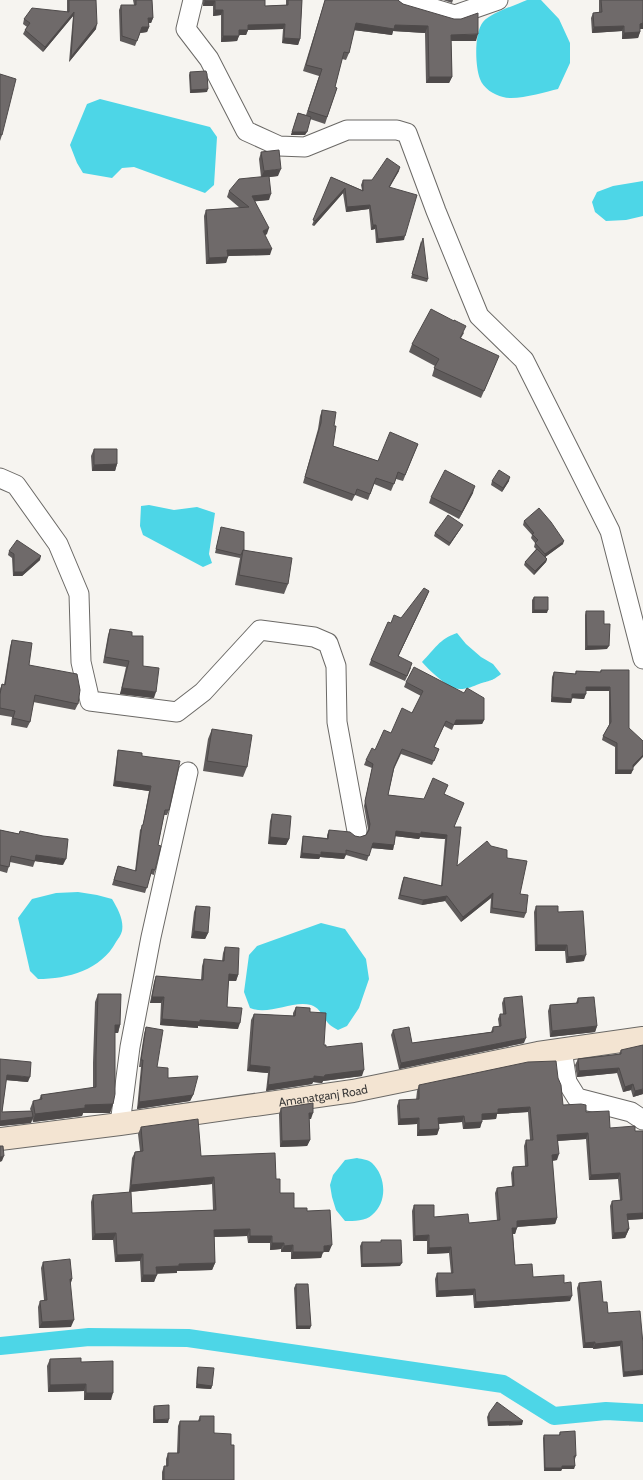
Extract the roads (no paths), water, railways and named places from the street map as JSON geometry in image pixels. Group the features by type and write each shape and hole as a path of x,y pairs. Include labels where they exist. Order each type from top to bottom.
{"main road":[{"name":"Amanatganj Road","path":"0,1139 120,1124 352,1091 538,1053 643,1038"}],"street":[{"path":"193,0 186,29 209,59 246,131 279,146 305,147 347,130 397,130 407,132 436,211 478,316 524,360 610,531 643,659"},
{"path":"404,0 456,15 498,0"},
{"path":"0,478 16,485 58,544 79,594 81,662 90,701 177,712 203,692 260,630 314,637 328,643 336,666 337,722 357,831"},
{"path":"120,1124 130,1047 151,937 188,772"},
{"path":"562,1050 567,1082 577,1098 632,1112 643,1120"}],"water":[{"path":"527,0 541,0 559,19 570,43 570,63 558,89 515,98 496,95 489,91 481,82 478,73 476,50 480,27 487,18 497,12"},
{"path":"100,99 210,127 217,137 214,185 205,193 134,167 122,168 112,178 83,173 77,163 70,145 87,104"},
{"path":"643,181 643,216 626,220 606,221 595,212 592,202 597,192 613,186"},
{"path":"149,505 174,510 197,507 215,513 209,554 212,563 203,567 143,535 140,526 141,506"},
{"path":"457,633 466,644 481,657 493,664 501,674 490,680 460,689 450,686 433,673 422,662 441,641"},
{"path":"78,892 112,899 121,919 121,934 110,952 93,966 72,975 49,979 38,979 30,971 18,918 32,899 56,893"},
{"path":"321,923 345,929 366,959 369,979 359,1008 347,1026 338,1030 328,1023 320,1011 311,1005 296,1004 265,1010 250,1008 244,992 249,955 257,946"},
{"path":"357,1158 369,1161 377,1168 382,1182 383,1196 377,1210 369,1217 360,1220 345,1221 336,1210 330,1185 333,1175 345,1160"}],"waterway":[{"path":"0,1346 89,1337 188,1338 503,1384 554,1416 606,1411 643,1413"}]}
